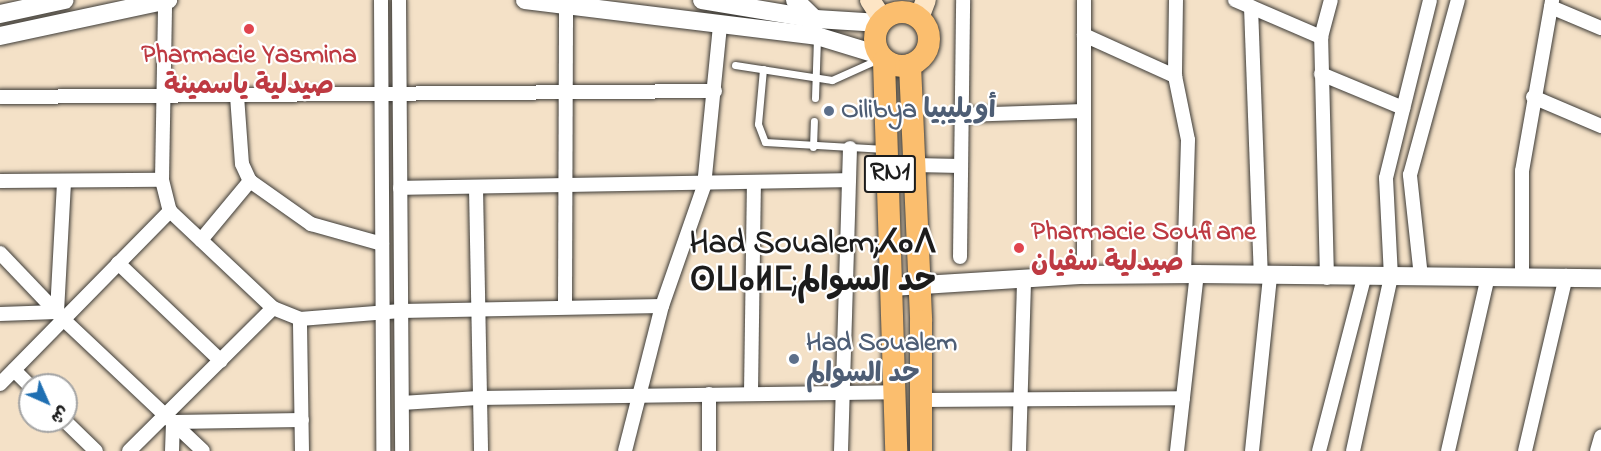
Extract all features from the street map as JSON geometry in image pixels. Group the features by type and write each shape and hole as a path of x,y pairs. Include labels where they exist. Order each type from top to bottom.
{"main road":[{"path":"870,0 884,15 916,8 929,34 929,44 919,61 910,65 897,66 882,58"},
{"name":"RN1","path":"884,15 874,39 882,58 889,150 896,451"},
{"name":"RN1","path":"910,65 920,285 921,451"}],"street":[{"path":"9,8 65,0"},
{"path":"0,36 167,0 162,180 170,211 273,308 300,319 401,311 565,306 662,306"},
{"path":"381,0 383,451"},
{"path":"399,0 402,94 400,188 402,451"},
{"path":"525,0 720,27 817,28 884,15"},
{"path":"702,0 817,28 882,58"},
{"path":"795,0 817,28"},
{"path":"960,257 963,0"},
{"path":"1084,0 1084,275"},
{"path":"1176,0 1175,76 1188,140 1190,274 1178,451"},
{"path":"1235,0 1321,37"},
{"path":"1327,278 1321,37 1330,0"},
{"path":"1353,451 1391,277 1386,178 1430,0"},
{"path":"1421,277 1410,175 1458,0"},
{"path":"1522,277 1522,171 1533,97 1552,4 1601,28"},
{"path":"565,306 568,185 566,6"},
{"path":"1251,7 1266,276 1252,451"},
{"path":"625,451 662,306 704,186 720,27"},
{"path":"1084,35 1175,76"},
{"path":"1321,74 1402,108"},
{"path":"0,97 715,91"},
{"path":"237,96 242,165 250,181 311,224 382,244"},
{"path":"1533,97 1601,126"},
{"path":"962,115 1084,111"},
{"path":"841,451 850,148"},
{"path":"914,165 961,166"},
{"path":"0,181 162,180"},
{"path":"400,188 476,189 568,185 704,186 849,180"},
{"path":"60,315 64,181"},
{"path":"201,240 250,181"},
{"path":"751,393 754,184"},
{"path":"476,189 476,310 481,451"},
{"path":"0,384 60,315 118,263 170,211"},
{"path":"0,253 60,315 203,451"},
{"path":"118,263 220,361"},
{"path":"891,287 1084,275 1601,278"},
{"path":"1525,451 1566,276"},
{"path":"1319,451 1364,278"},
{"path":"1448,451 1488,278"},
{"path":"1018,451 1024,279"},
{"path":"129,451 169,419 220,361 273,308"},
{"path":"0,314 60,315"},
{"path":"300,319 302,451"},
{"path":"14,370 18,374"},
{"path":"402,403 478,398 638,394 895,392"},
{"path":"710,394 710,451"},
{"path":"921,400 1183,398"},
{"path":"169,419 302,420"},
{"path":"169,419 172,451"},
{"path":"77,433 96,451"},
{"path":"1598,451 1601,437"}],"lane":[{"path":"815,98 817,28"},
{"path":"735,65 816,78 840,79 882,58"},
{"path":"763,69 758,124 762,138 774,145 889,150"},
{"path":"813,147 814,121"}],"place":[{"name":"Pharmacie Yasmina صيدلية ياسمينة","path":"249,29"},
{"name":"Oilibya أويليبيا","path":"829,111"},
{"name":"Pharmacie Soufiane صيدلية سفيان","path":"1019,248"},
{"name":"Had Soualem حد السوالم","path":"794,359"}],"district":[{"name":"Had Soualem;ⵃⴰⴷ ⵙⵡⴰⵍⵎ;حد السوالم","path":"813,264"}]}
